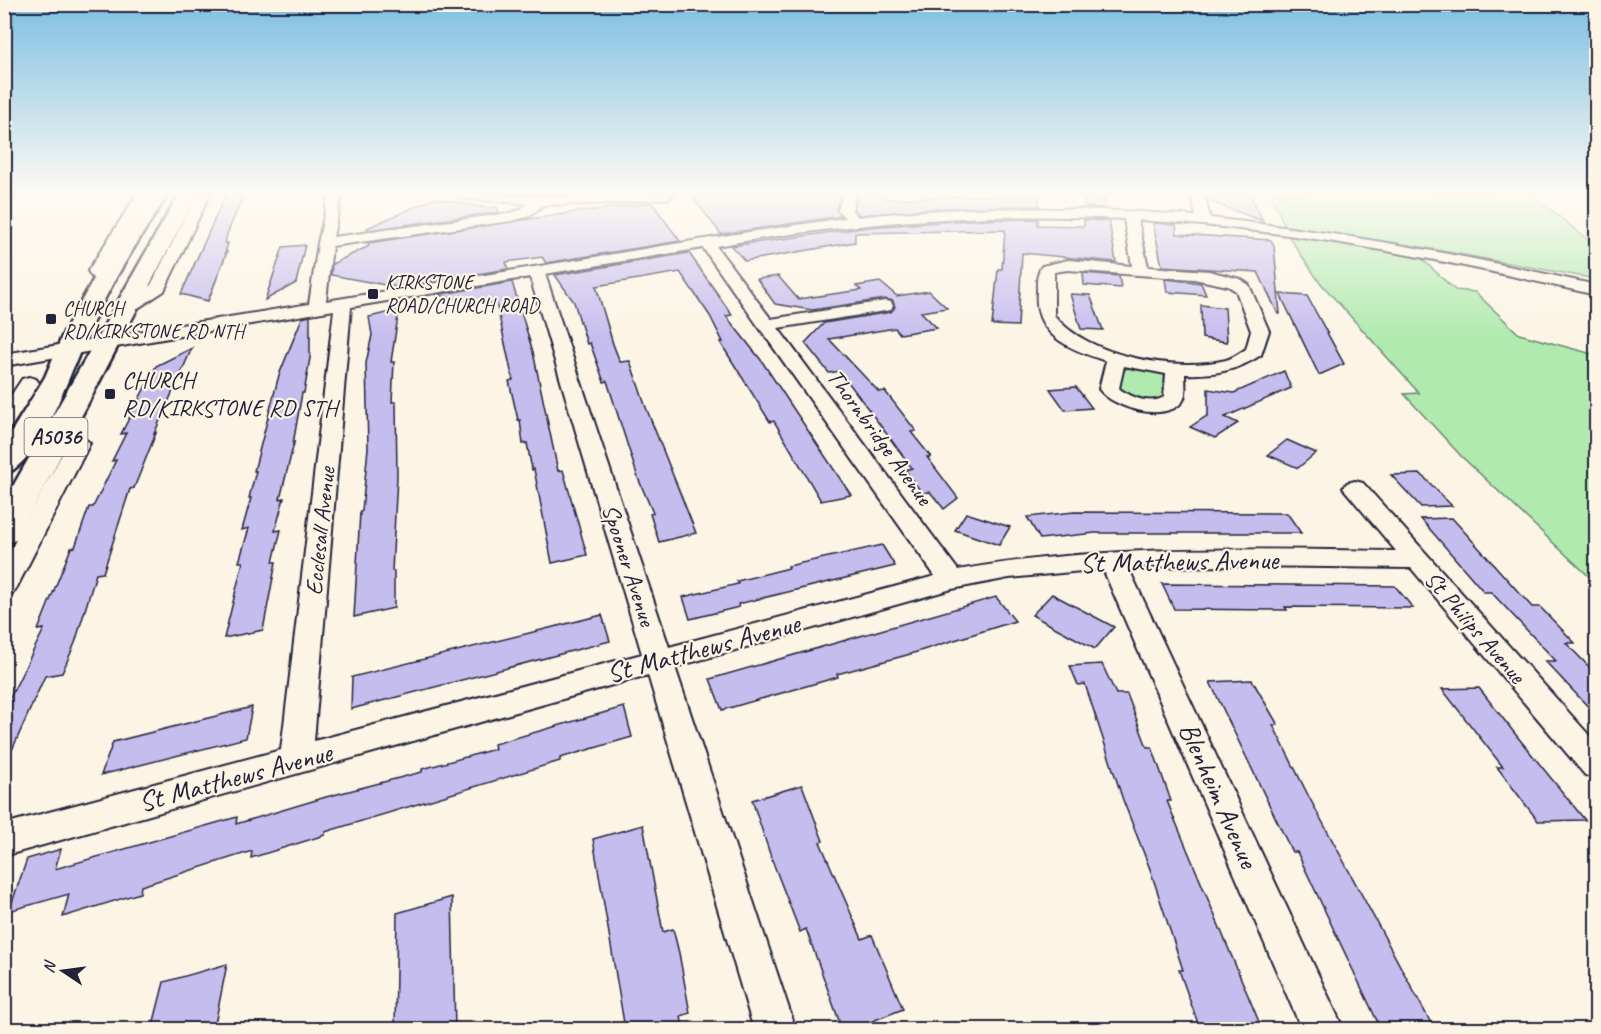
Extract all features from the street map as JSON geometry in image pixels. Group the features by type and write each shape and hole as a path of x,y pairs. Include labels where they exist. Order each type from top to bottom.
{"highway":[{"name":"A5036","path":"4,465 24,439 37,392 70,349 76,332 103,282 128,242"},
{"name":"A5036","path":"4,532 126,308 162,260 169,242"}],"street":[{"path":"103,282 96,271 114,242"},
{"path":"162,260 173,242"},
{"path":"317,307 325,243 330,242"},
{"path":"4,360 711,242"},
{"path":"1135,242 1141,271"},
{"path":"1361,242 1423,252 1596,290"},
{"name":"Thornbridge Avenue","path":"706,243 952,580"},
{"path":"1068,264 1141,271 1215,277 1233,281 1243,288 1260,331 1259,346 1243,360 1210,368 1176,370 1116,360 1081,346 1056,330 1047,320 1044,310 1046,271 1050,267 1068,264"},
{"name":"Spooner Avenue","path":"536,271 775,1029"},
{"name":"Ecclesall Avenue","path":"296,760 343,303"},
{"path":"765,325 885,306"},
{"path":"1116,360 1109,388 1112,393 1130,402 1154,406 1166,405 1174,399 1176,370"},
{"path":"10,415 37,392"},
{"path":"4,587 78,443 60,429"},
{"name":"St Philips Avenue","path":"1355,488 1596,765"},
{"name":"St Matthews Avenue","path":"18,836 990,571 1156,557 1417,560"},
{"name":"Blenheim Avenue","path":"1112,561 1323,1029"}],"green space":[{"path":"1293,242 1335,242 1420,257 1455,290 1475,292 1519,334 1596,355 1596,583 1461,456 1404,394 1419,393 1318,280"},
{"path":"1392,242 1591,242 1596,246 1596,279"},
{"path":"1128,368 1164,374 1167,377 1165,398 1141,399 1118,388 1121,372"}],"building":[{"path":"204,242 228,243 225,253 227,252 208,301 181,294"},
{"path":"672,242 546,263 542,257 506,262 508,269 396,287 331,275 332,264 369,246 368,243"},
{"path":"758,242 854,242 745,261 731,246"},
{"path":"1004,242 1113,242 1116,262 1022,253 1018,326 992,325 998,269 1002,269"},
{"path":"1157,242 1272,242 1280,314 1258,272 1162,266"},
{"path":"305,245 296,283 265,300 283,247"},
{"path":"689,253 732,315 726,316 761,360 851,495 821,501 774,421 770,422 720,342 723,342 710,316 680,272 596,286 620,362 630,361 696,533 659,542 650,514 653,513 638,478 607,381 604,382 590,343 587,344 574,302 555,275"},
{"path":"1083,273 1119,276 1121,288 1084,285"},
{"path":"778,276 798,299 861,290 856,286 880,282 897,296 929,291 947,308 921,312 937,328 900,334 895,328 829,339 879,392 885,391 916,431 911,432 958,498 944,509 930,492 922,493 905,470 912,468 840,371 829,373 805,343 824,323 891,312 895,307 893,301 885,299 812,310 775,304 757,279"},
{"path":"1165,279 1201,283 1206,295 1167,292"},
{"path":"512,282 533,352 558,471 563,470 587,555 552,563 534,469 532,470 527,443 523,444 520,420 518,420 509,381 513,380 496,302 484,304 436,295"},
{"path":"1070,294 1090,295 1103,330 1081,329"},
{"path":"1280,294 1307,296 1344,364 1319,375"},
{"path":"1201,305 1225,308 1227,342 1202,338"},
{"path":"399,310 391,362 394,362 392,402 396,402 397,477 392,571 394,571 394,608 354,617 360,512 362,511 368,448 366,363 372,335 369,317"},
{"path":"310,316 310,358 294,443 280,499 284,498 275,531 281,530 273,562 276,562 263,630 224,638 243,562 239,562 249,528 242,530 251,498 249,498 256,471 254,471 279,375 302,318"},
{"path":"192,348 154,434 156,433 134,488 130,489 103,573 96,574 75,643 62,673 45,676 4,768 4,710 44,629 38,630 71,548 75,547 89,507 93,507 116,460 112,461 126,433 121,434 156,366"},
{"path":"1284,371 1291,388 1225,417 1238,423 1215,438 1190,427 1208,415 1208,389 1234,393"},
{"path":"1076,387 1092,408 1065,410 1050,389"},
{"path":"1287,440 1316,453 1298,468 1268,455"},
{"path":"1421,474 1452,506 1421,507 1391,475"},
{"path":"1074,512 1287,513 1301,533 1095,533 1040,539 1027,517"},
{"path":"966,513 1010,527 999,545 955,530"},
{"path":"1452,518 1532,607 1540,607 1575,643 1566,643 1596,674 1596,715 1545,661 1556,661 1491,592 1484,592 1421,519"},
{"path":"882,545 895,566 738,604 739,607 690,619 683,597 738,584 737,581 789,568 788,566"},
{"path":"1162,584 1395,586 1413,608 1174,609"},
{"path":"1052,594 1114,627 1095,649 1032,615"},
{"path":"996,597 1015,621 837,674 838,677 722,710 710,679"},
{"path":"602,615 610,641 351,709 352,677"},
{"path":"1102,664 1116,694 1127,694 1147,747 1152,747 1171,801 1167,801 1262,1029 1200,1029 1179,970 1183,970 1150,869 1123,800 1085,684 1078,685 1070,666"},
{"path":"1252,680 1278,725 1273,725 1309,797 1432,1025 1379,1025 1297,852 1292,852 1210,682"},
{"path":"1479,688 1585,820 1538,821 1497,767 1503,767 1442,689"},
{"path":"252,707 246,738 101,775 113,742"},
{"path":"624,707 632,737 560,758 560,761 325,832 325,835 251,858 252,851 141,886 140,893 63,917 69,894 9,911 27,859 61,849 55,869 237,817 236,824 422,772 422,769 495,749 494,744"},
{"path":"802,785 823,841 820,842 862,939 872,935 903,1009 852,1029 842,1029 806,929 800,932 752,800"},
{"path":"643,825 663,932 673,929 679,953 690,1013 681,1016 683,1029 625,1029 593,839"},
{"path":"452,897 455,1029 395,1029 397,913"},
{"path":"227,964 214,1029 152,1029 164,982"}],"place":[{"name":"KIRKSTONE ROAD/CHURCH ROAD","path":"373,294"},
{"name":"CHURCH RD/KIRKSTONE RD NTH","path":"51,319"},
{"name":"CHURCH RD/KIRKSTONE RD STH","path":"110,394"}]}
